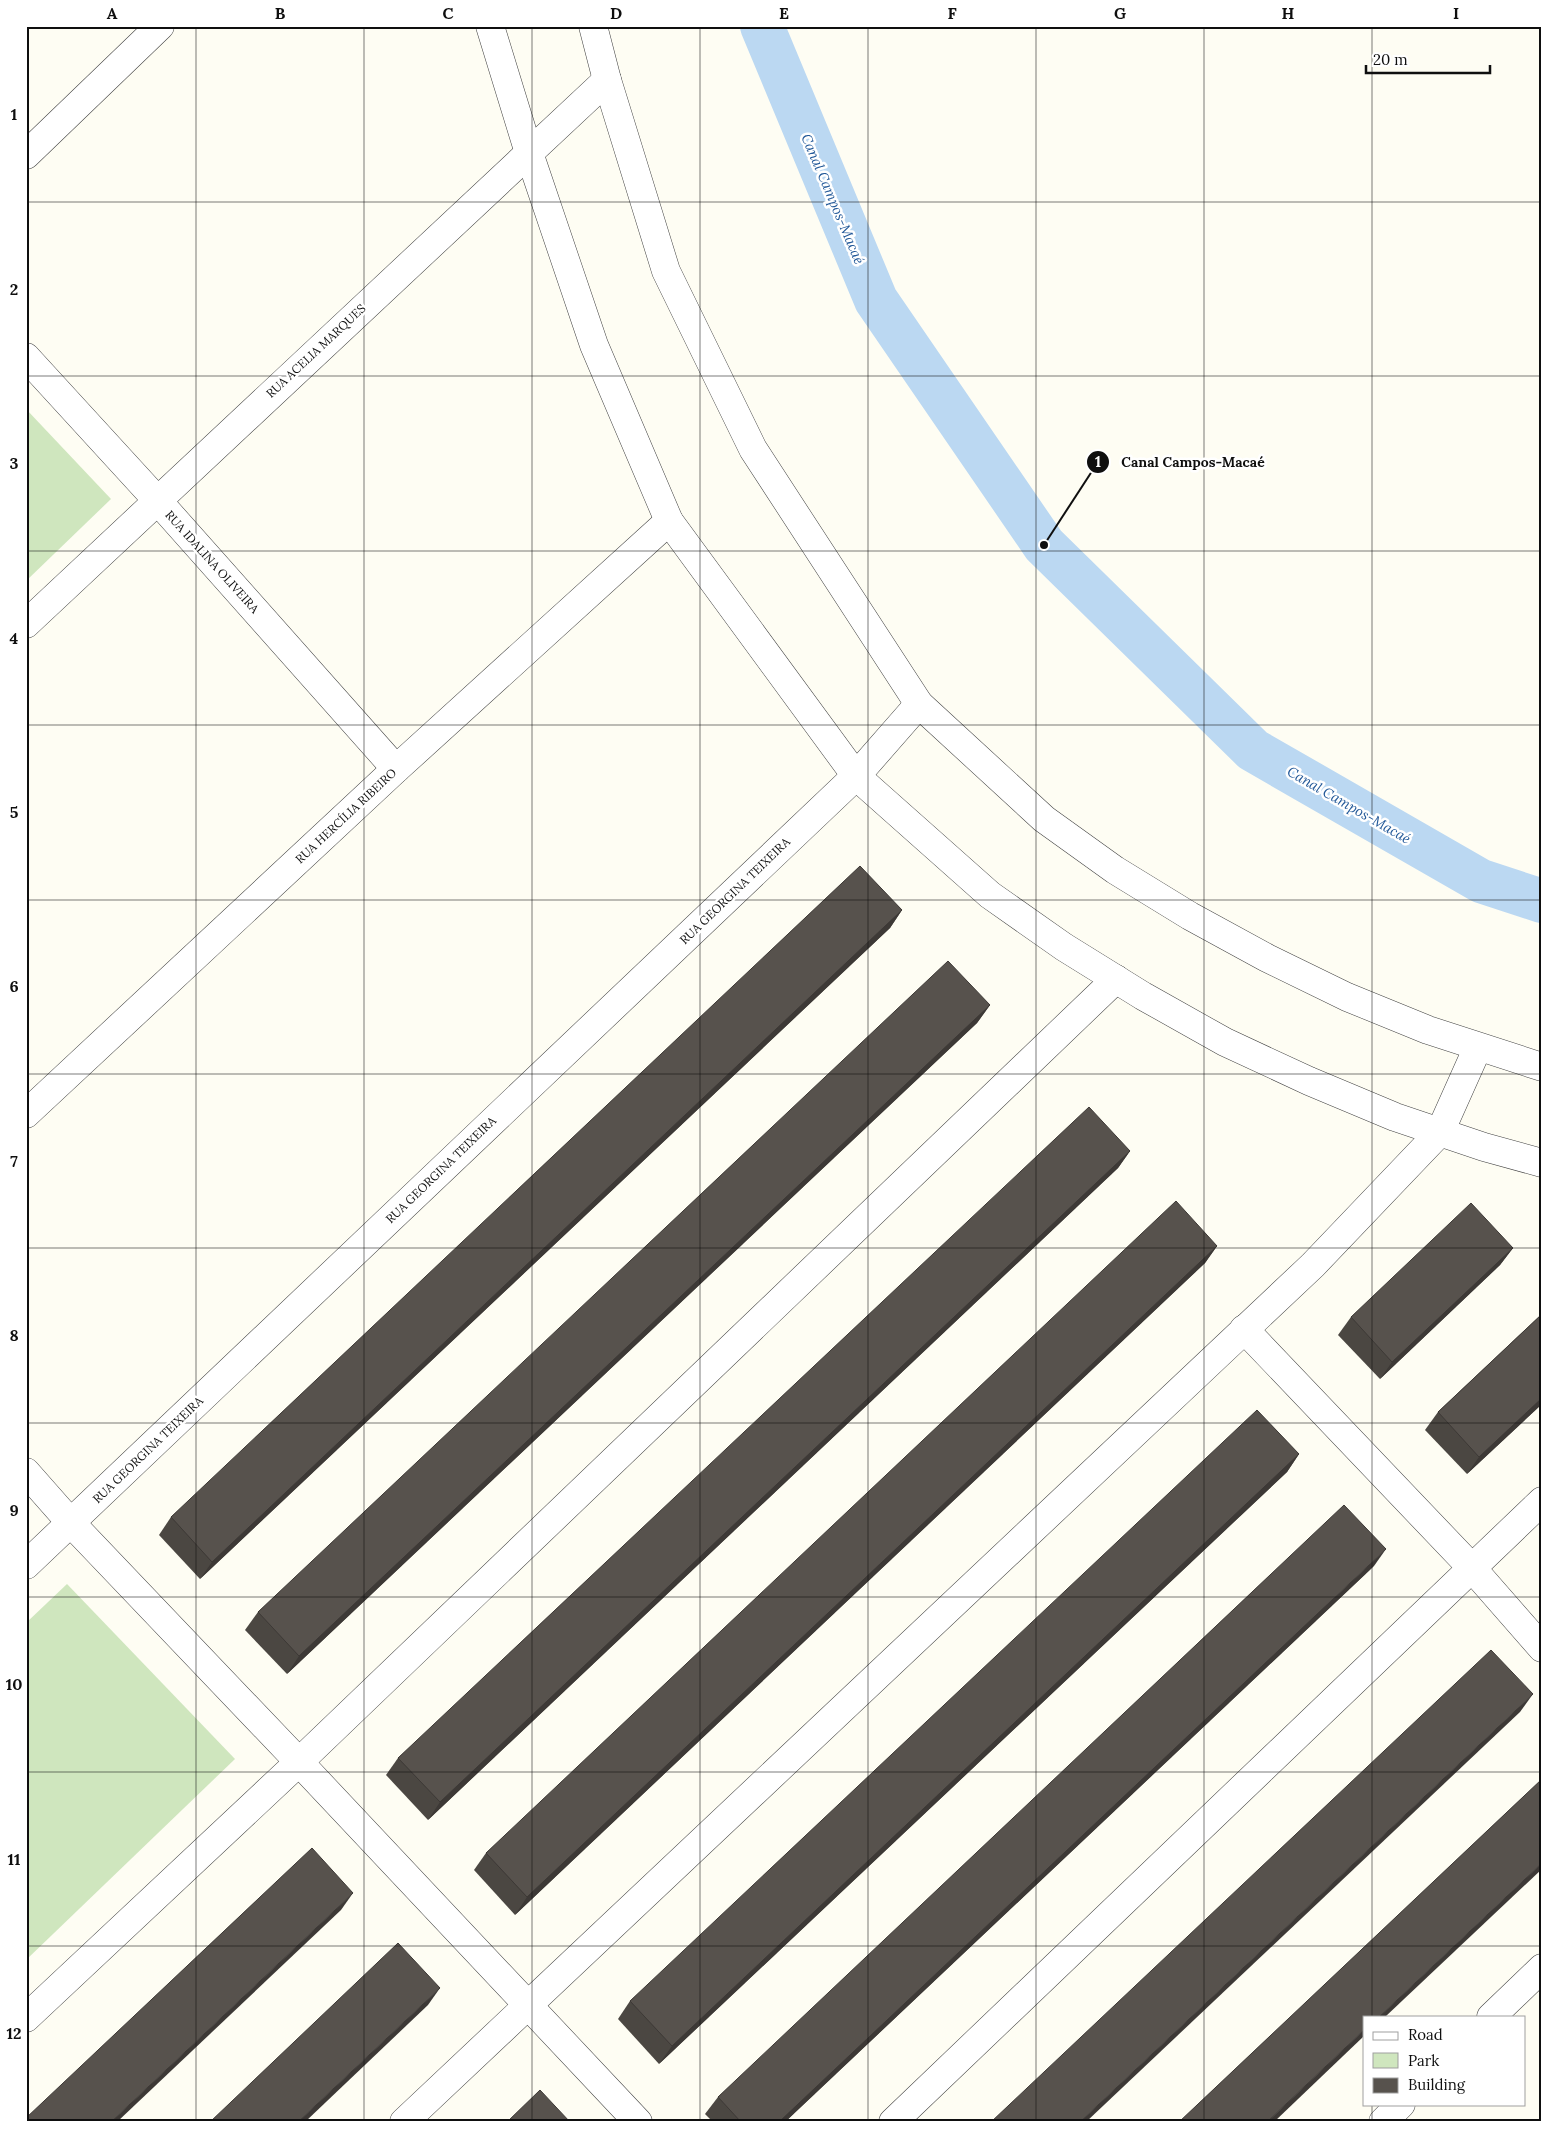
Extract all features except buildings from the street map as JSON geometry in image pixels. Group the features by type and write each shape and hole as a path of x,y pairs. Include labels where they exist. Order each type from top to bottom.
{"street":[{"path":"26,155 160,26"},
{"path":"490,26 529,153 594,346 669,521 856,776 990,895 1064,947 1225,1042 1395,1117 1542,1164"},
{"path":"593,26 607,80 666,271 753,449 920,704 1044,819 1115,870 1190,916 1267,958 1347,997 1478,1047 1542,1067"},
{"name":"RUA ACELIA MARQUES","path":"26,624 607,80"},
{"name":"RUA IDALINA OLIVEIRA","path":"26,357 157,500 396,769"},
{"name":"RUA HERCÍLIA RIBEIRO","path":"26,1114 396,769 669,521"},
{"name":"RUA GEORGINA TEIXEIRA","path":"26,1565 856,776 920,704"},
{"path":"26,2018 299,1762 1116,979"},
{"path":"404,2122 1313,1264 1440,1132 1478,1047"},
{"path":"1244,1329 1472,1568 1542,1648"},
{"path":"26,1472 71,1523 638,2122"},
{"path":"893,2122 1542,1501"},
{"path":"1492,2016 1542,1968"},
{"path":"1383,2122 1399,2106"}],"green space":[{"path":"26,409 111,499 26,581"},
{"path":"67,1584 235,1759 26,1960 26,1623"}],"waterway":[{"name":"Canal Campos-Macaé","path":"762,26 876,300 1044,545 1253,750 1481,881 1542,901"}],"place":[{"name":"Canal Campos-Macaé","path":"1044,545"}]}
